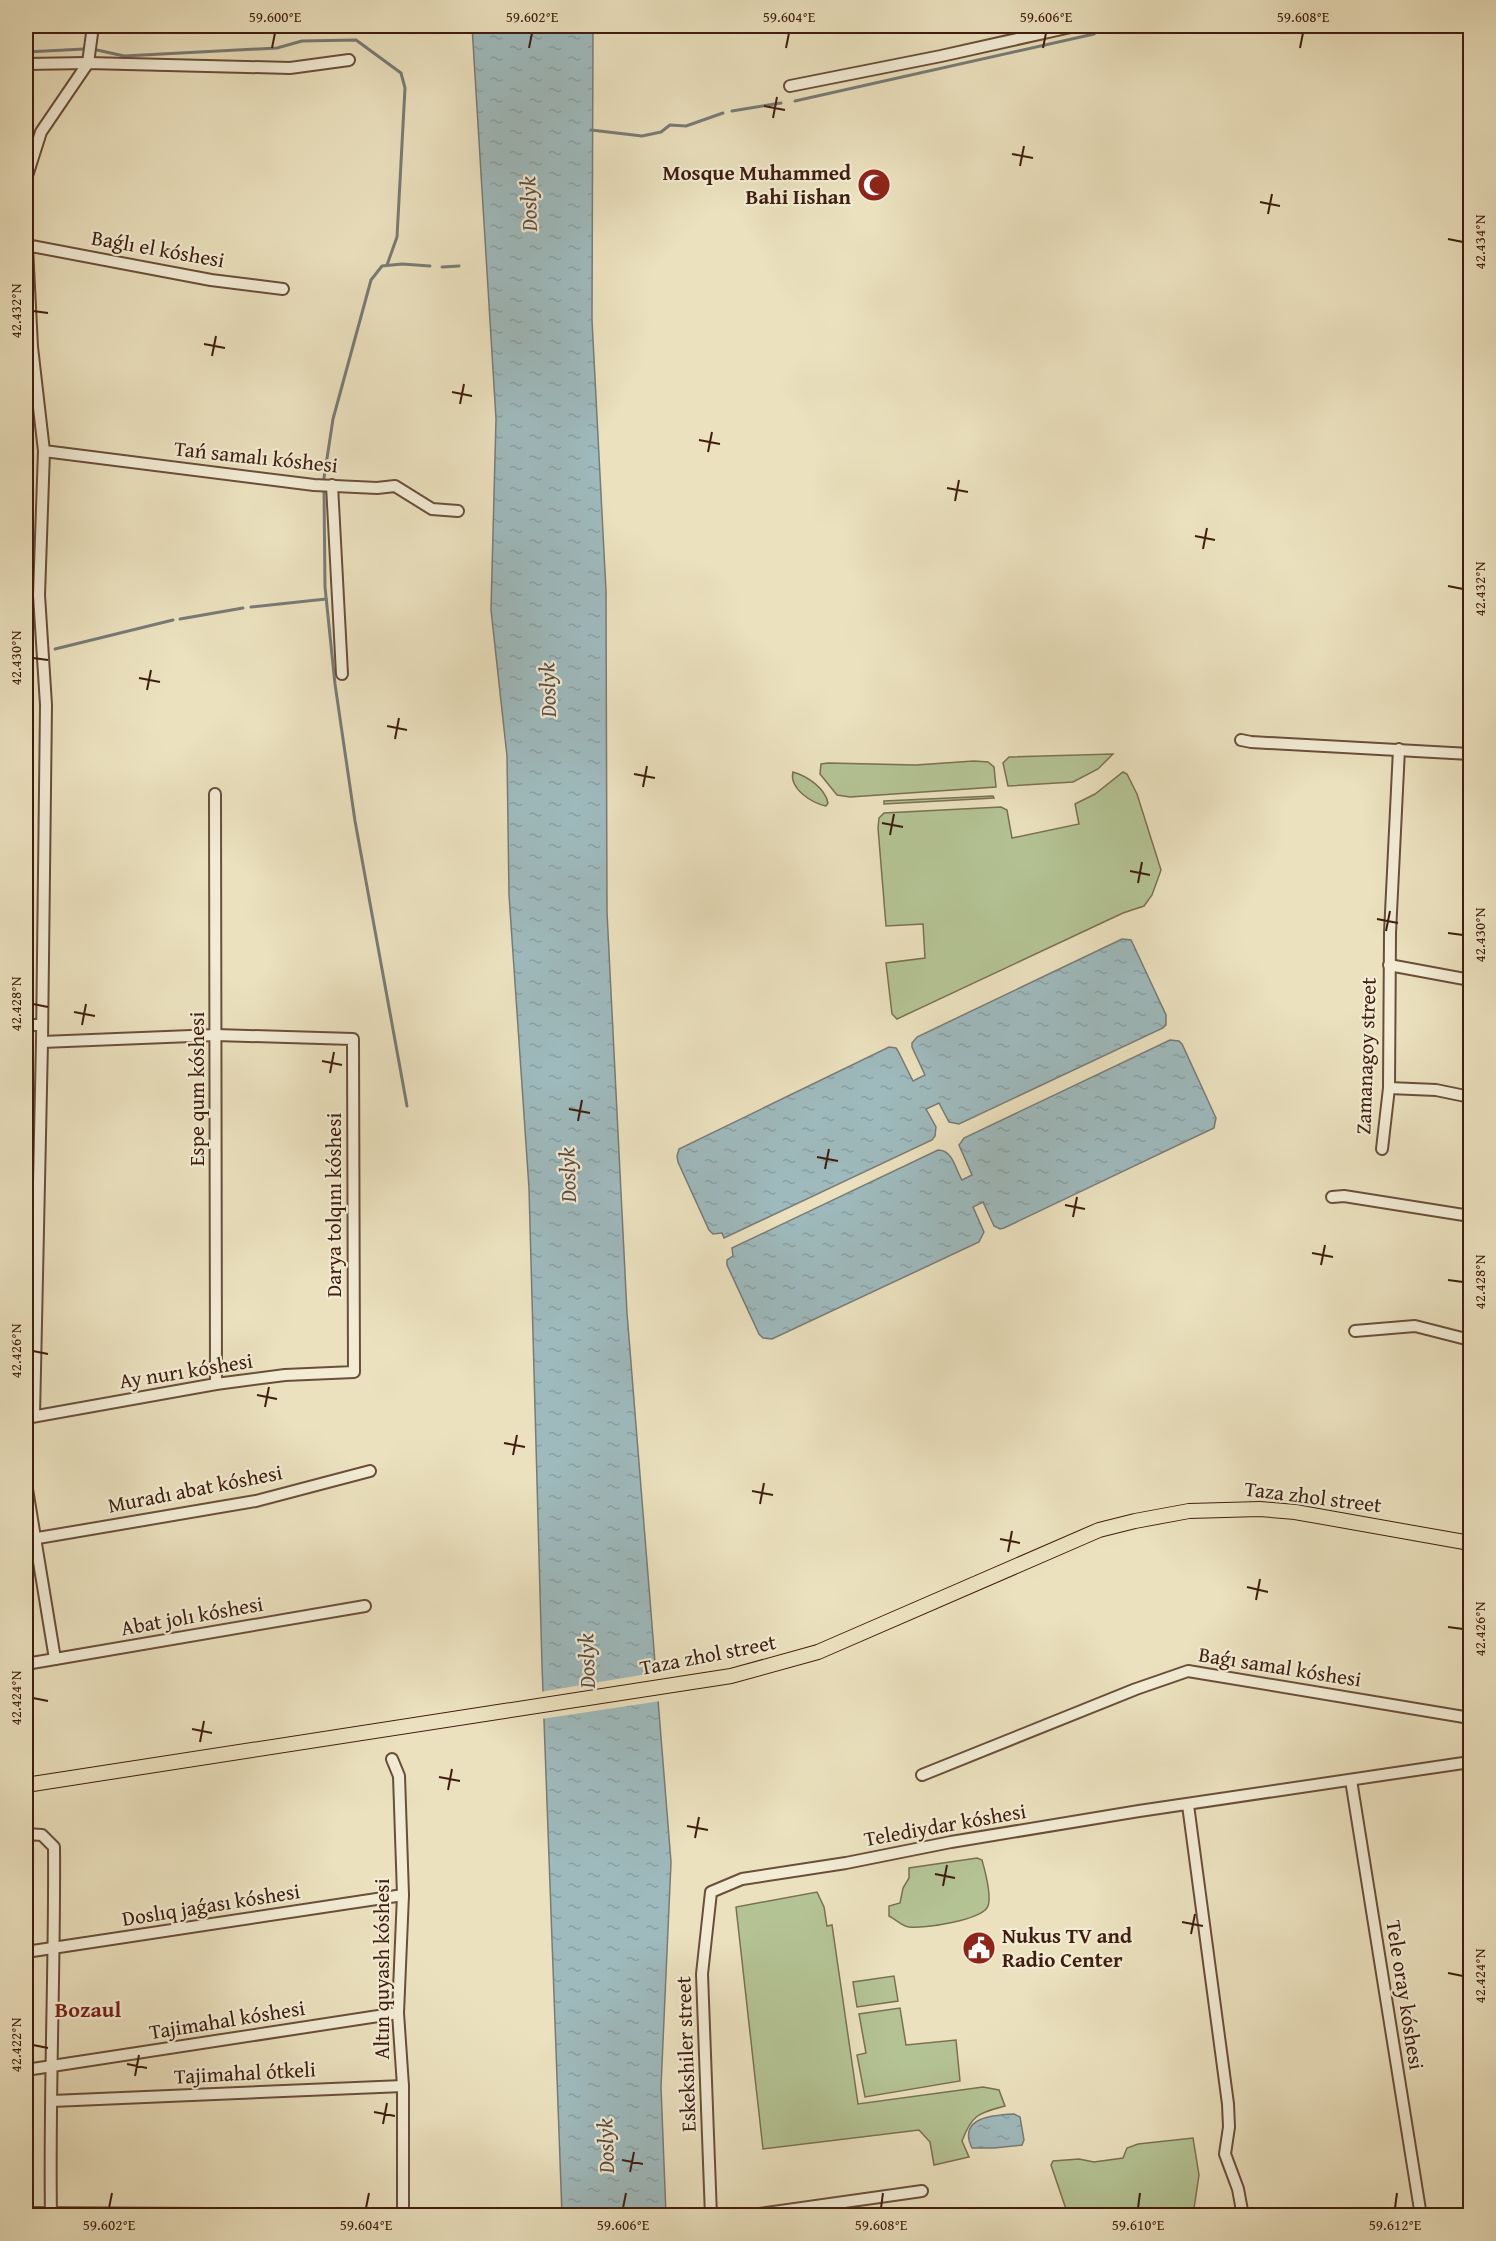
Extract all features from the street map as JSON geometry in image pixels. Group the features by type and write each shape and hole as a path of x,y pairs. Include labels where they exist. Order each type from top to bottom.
{"main road":[{"name":"Taza zhol street","path":"31,1784 731,1676 818,1652 1099,1530 1189,1510 1260,1509 1295,1512 1470,1543"}],"street":[{"path":"26,196 27,176 41,132 88,63 93,26"},
{"path":"790,86 1075,26"},
{"path":"26,64 88,63 290,68 349,60"},
{"path":"26,227 32,347 44,451 39,595 46,705 42,1042 30,1417"},
{"name":"Baǵlı el kóshesi","path":"26,245 212,280 283,290"},
{"name":"Tań samalı kóshesi","path":"44,451 332,486 377,488 395,486 432,509 458,511"},
{"path":"332,486 342,674"},
{"path":"1241,740 1470,753"},
{"name":"Zamanagoy street","path":"1382,1149 1389,1088 1389,965 1399,749"},
{"name":"Espe qum kóshesi","path":"215,794 216,1384"},
{"name":"Zamanagoy street","path":"1389,965 1470,980"},
{"path":"26,1025 42,1025"},
{"path":"42,1042 216,1035"},
{"name":"Darya tolqını kóshesi","path":"216,1035 353,1039 354,1372"},
{"path":"1389,1088 1436,1090 1470,1097"},
{"path":"1332,1197 1344,1196 1470,1216"},
{"path":"1355,1331 1415,1326 1470,1340"},
{"name":"Ay nurı kóshesi","path":"30,1417 216,1384 285,1375 354,1372"},
{"name":"Muradı abat kóshesi","path":"31,1539 256,1501 370,1471"},
{"path":"26,1483 31,1539 55,1659"},
{"name":"Abat jolı kóshesi","path":"26,1664 365,1606"},
{"name":"Baǵı samal kóshesi","path":"922,1775 1136,1689 1188,1671 1470,1718"},
{"name":"Altın quyash kóshesi","path":"392,1759 399,1776 403,1895 398,2013 403,2086 403,2215"},
{"name":"Telediydar kóshesi","path":"711,1892 742,1880 996,1835 1470,1762"},
{"name":"Tele oray kóshesi","path":"1351,1779 1421,2216"},
{"path":"1188,1805 1228,2104 1229,2127 1225,2154 1238,2189 1243,2216"},
{"path":"26,1834 42,1835 54,1847 55,1948 51,2066 51,2214"},
{"name":"Eskekshiler street","path":"711,1892 702,1974 711,2216"},
{"name":"Doslıq jaǵası kóshesi","path":"26,1952 403,1895"},
{"name":"Tajimahal kóshesi","path":"26,2070 398,2013"},
{"name":"Tajimahal ótkeli","path":"52,2101 403,2086"},
{"path":"745,2216 922,2191"},
{"path":"26,2213 403,2215"}],"green space":[{"path":"1113,754 1098,769 1073,782 1008,786 1003,763 1009,757"},
{"path":"988,762 994,767 996,787 850,797 837,795 820,774 821,764 828,763 916,765"},
{"path":"793,772 804,776 823,792 828,803 826,806 814,802 798,789 794,784"},
{"path":"1123,772 1127,774 1137,794 1161,870 1152,895 1144,906 1123,913 897,1019 892,1014 886,963 925,958 923,924 886,926 879,818 884,813 1001,807 1007,810 1012,838 1079,824 1075,804 1095,794"},
{"path":"993,796 994,798 884,804 884,801"},
{"path":"977,1858 982,1860 989,1890 988,1906 984,1911 952,1922 916,1927 904,1926 889,1916 889,1906 900,1903 903,1888 909,1878 909,1868"},
{"path":"817,1892 824,1907 827,1926 832,1925 858,2104 983,2087 999,2090 1005,2106 983,2113 969,2125 962,2141 969,2157 934,2165 930,2142 919,2130 763,2149 736,1907"},
{"path":"894,1976 898,2001 857,2007 853,1982"},
{"path":"900,2008 906,2045 956,2040 960,2081 865,2097 857,2055 866,2053 859,2014"},
{"path":"1193,2138 1199,2175 1193,2215 1068,2215 1051,2165 1053,2161 1079,2159 1094,2162 1123,2158 1127,2148 1138,2144"}],"water":[{"name":"Doslyk","path":"472,26 593,26 592,320 606,591 607,912 627,1313 671,1862 661,2087 666,2215 562,2215 542,1665 529,1188 509,895 507,756 491,610 496,419"},
{"path":"1122,939 1131,940 1166,1015 1166,1025 1163,1028 959,1124 949,1122 939,1103 926,1109 936,1127 932,1140 724,1238 722,1233 713,1234 709,1230 678,1162 679,1149 889,1047 896,1048 913,1081 925,1075 912,1047 917,1037"},
{"path":"1170,1040 1179,1041 1182,1044 1216,1118 1214,1128 1004,1228 994,1226 983,1202 973,1207 984,1232 979,1242 772,1339 763,1338 759,1334 727,1265 727,1260 733,1256 732,1248 938,1150 947,1153 962,1180 972,1175 959,1145 964,1138"},
{"path":"1014,2114 1020,2117 1024,2140 1022,2145 972,2148 969,2130 973,2124 988,2117"}],"pier":[{"path":"659,1672 661,1701 541,1719 540,1692"}],"waterway":[{"path":"1108,31 1133,26"},
{"path":"795,101 1094,34"},
{"path":"97,50 124,56 277,48 302,41 356,40 401,73 405,88 397,237 387,265"},
{"path":"26,52 84,49"},
{"path":"732,111 781,103"},
{"path":"591,130 642,136 661,132 670,125 686,126 723,113"},
{"path":"324,478 333,419 371,280 382,266 402,264 430,266"},
{"path":"442,267 459,266"},
{"path":"324,490 325,587 335,684 355,821 407,1106"},
{"path":"251,607 326,599"},
{"path":"180,619 243,608"},
{"path":"55,649 173,620"}],"place":[{"name":"Mosque Muhammed Bahi Iishan","path":"874,185"},
{"name":"Nukus TV and Radio Center","path":"979,1948"}],"district":[{"name":"Bozaul","path":"88,2009"}]}
